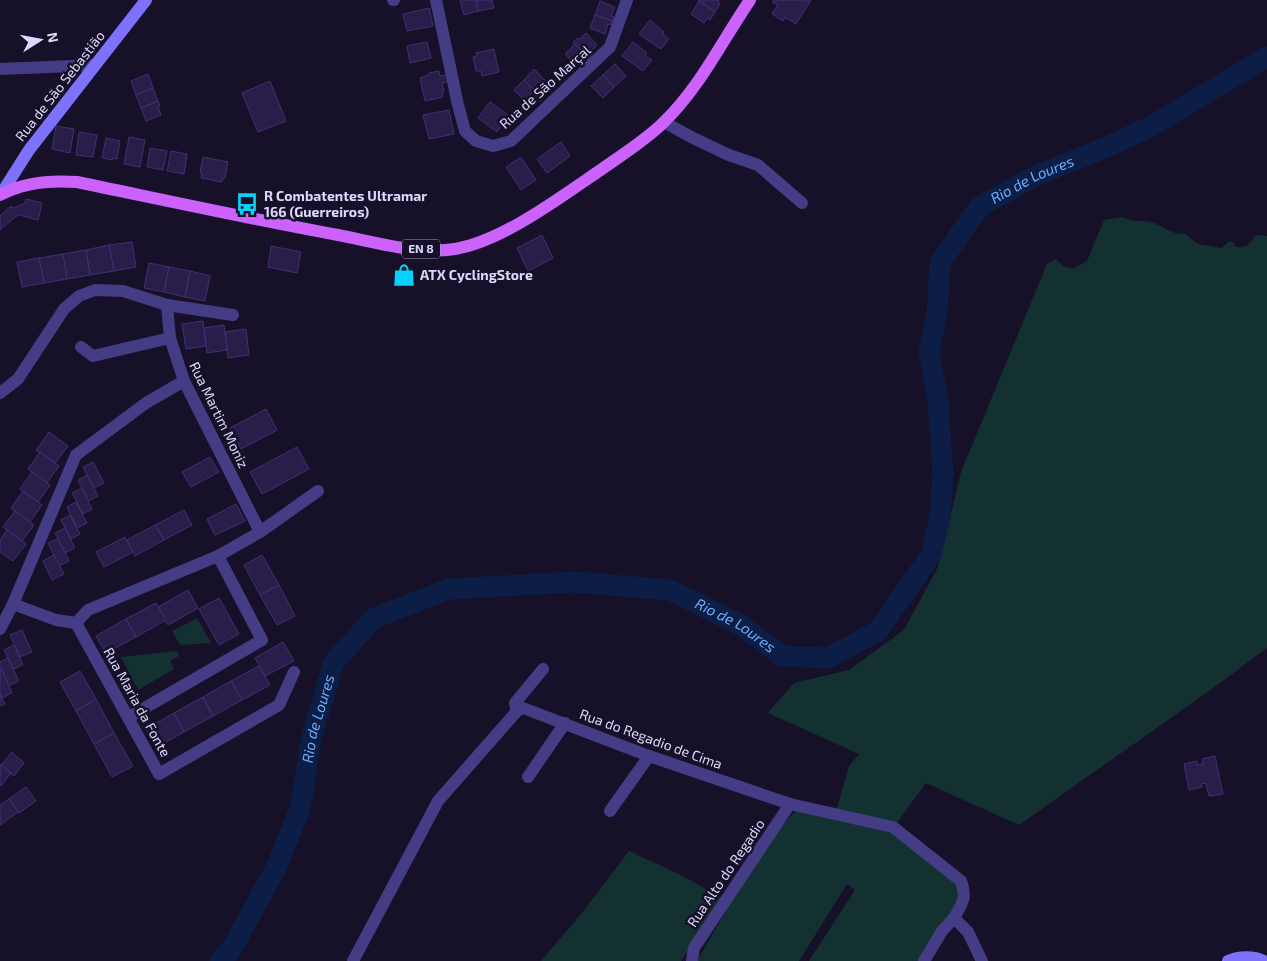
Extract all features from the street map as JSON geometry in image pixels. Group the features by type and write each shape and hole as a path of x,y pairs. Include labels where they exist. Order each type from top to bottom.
{"main road":[{"name":"EN 8","path":"1,194 23,186 43,182 77,182 275,223 413,248 456,249 486,241 560,197 644,140 664,122 695,87 750,0"}],"street":[{"name":"Rua de São Marçal","path":"436,0 465,131 476,141 493,146 511,141 610,48 627,0"},
{"name":"Rua de São Sebastião","path":"1,194 29,150 141,2"},
{"path":"0,69 95,65"},
{"path":"664,122 729,155 758,165 802,203"},
{"path":"0,393 18,379 64,309 79,296 94,290 123,291 167,305 233,315"},
{"name":"Rua Martim Moniz","path":"167,305 170,338 184,381 260,532"},
{"path":"81,346 93,356 170,338"},
{"path":"0,629 14,604 76,455 146,403 184,381"},
{"path":"14,604 56,620 76,622 88,610 218,556 260,532 318,492"},
{"path":"129,717 262,640 218,556"},
{"name":"Rua Maria da Fonte","path":"76,622 159,774 279,706 294,672"},
{"path":"353,961 438,800 516,711 515,703 543,670"},
{"name":"Rua do Regadio de Cima","path":"516,711 522,708 649,756 790,804 893,827 961,881 965,893 954,918 942,931 924,961"},
{"path":"528,778 565,723"},
{"path":"610,811 649,756"},
{"name":"Rua Alto do Regadio","path":"692,960 694,948 790,804"},
{"path":"954,918 968,932 982,961"},
{"path":"1228,961 1256,957 1264,961"}],"green space":[{"path":"1123,217 1131,220 1151,222 1172,232 1185,234 1198,244 1222,248 1230,241 1234,243 1234,246 1245,247 1256,235 1267,236 1267,648 1019,825 926,783 896,824 959,882 959,900 920,961 809,961 855,890 847,884 799,961 697,961 746,879 776,834 789,818 799,810 837,808 849,766 859,754 768,713 794,683 849,670 904,630 938,567 961,472 1047,264 1056,259 1063,266 1073,269 1087,261 1104,220"},
{"path":"197,618 211,643 180,645 172,631"},
{"path":"177,651 179,656 170,661 174,669 138,690 121,657"},
{"path":"629,851 679,874 724,899 681,961 541,961 582,913"}],"building":[{"path":"460,0 476,0 478,11 464,15"},
{"path":"476,0 492,0 494,8 478,11"},
{"path":"699,0 719,0 720,4 715,12"},
{"path":"774,0 811,0 796,24 785,17 783,21 772,14 778,5 772,2"},
{"path":"600,1 615,7 611,16 614,17 612,21 595,15"},
{"path":"699,1 715,12 710,20 707,18 704,23 691,14"},
{"path":"429,8 433,26 407,31 403,14"},
{"path":"595,15 612,21 611,25 608,24 605,34 590,28"},
{"path":"650,20 669,39 661,49 639,34"},
{"path":"586,33 597,45 591,51 593,53 589,58 573,42 578,38 580,39"},
{"path":"427,42 431,58 410,63 407,46"},
{"path":"633,42 647,53 645,55 652,60 643,71 622,56"},
{"path":"575,44 589,58 586,60 583,58 576,65 565,54"},
{"path":"494,49 499,72 482,76 481,71 476,71 473,57 477,56 476,53"},
{"path":"615,64 626,76 614,87 603,75"},
{"path":"534,69 545,80 534,91 524,80"},
{"path":"439,71 440,76 446,75 448,82 442,83 443,97 425,101 420,78 429,75 429,73"},
{"path":"148,74 153,88 136,95 131,81"},
{"path":"603,75 614,87 603,98 591,86"},
{"path":"524,80 534,91 525,101 514,90"},
{"path":"270,81 286,121 258,132 242,93"},
{"path":"153,88 158,101 141,108 136,95"},
{"path":"158,101 161,115 146,121 141,108"},
{"path":"490,102 508,115 497,132 478,118"},
{"path":"449,110 454,134 429,139 423,115"},
{"path":"56,126 74,129 70,153 52,149"},
{"path":"79,132 97,135 93,157 76,155"},
{"path":"129,137 145,140 140,167 124,164"},
{"path":"106,138 120,141 117,159 102,158"},
{"path":"561,142 570,156 547,173 537,159"},
{"path":"150,148 167,151 163,170 147,167"},
{"path":"171,151 187,154 184,174 167,171"},
{"path":"203,157 228,162 225,178 223,178 222,182 201,178"},
{"path":"521,157 536,180 521,190 506,167"},
{"path":"26,199 42,203 38,220 19,214 0,230 0,216 11,206 14,208 25,203"},
{"path":"542,235 553,258 528,271 517,248"},
{"path":"132,242 136,267 114,271 109,245"},
{"path":"109,245 114,271 90,275 86,250"},
{"path":"271,246 301,252 297,273 268,267"},
{"path":"86,250 90,275 67,279 63,254"},
{"path":"63,254 67,279 44,283 39,258"},
{"path":"39,258 44,283 22,287 17,262"},
{"path":"149,263 169,267 164,292 144,288"},
{"path":"169,267 190,271 185,297 164,292"},
{"path":"190,271 210,276 205,301 185,297"},
{"path":"203,321 206,346 186,349 182,324"},
{"path":"224,325 227,350 207,353 204,328"},
{"path":"246,329 249,355 228,358 225,332"},
{"path":"266,409 277,430 241,449 230,428"},
{"path":"49,432 68,446 55,463 36,450"},
{"path":"297,447 309,469 262,494 250,472"},
{"path":"40,452 59,466 47,483 28,469"},
{"path":"210,457 219,472 191,487 182,472"},
{"path":"93,462 104,483 94,488 83,467"},
{"path":"32,472 50,485 38,502 20,489"},
{"path":"87,475 98,496 88,501 78,480"},
{"path":"82,488 92,509 83,514 72,493"},
{"path":"23,491 42,505 30,522 11,508"},
{"path":"76,502 87,523 77,528 67,507"},
{"path":"236,504 245,521 215,535 207,519"},
{"path":"184,510 192,525 164,540 155,525"},
{"path":"15,511 34,525 22,541 3,527"},
{"path":"70,515 80,534 71,539 61,520"},
{"path":"155,525 164,540 135,556 127,540"},
{"path":"65,528 75,548 65,553 55,533"},
{"path":"7,530 26,544 13,561 0,552 0,540"},
{"path":"125,537 133,552 104,567 96,552"},
{"path":"58,539 69,561 59,566 48,543"},
{"path":"54,555 64,574 52,580 43,561"},
{"path":"262,555 279,585 260,595 244,565"},
{"path":"279,585 295,616 277,625 260,595"},
{"path":"188,590 198,608 168,625 158,607"},
{"path":"219,598 239,634 219,645 199,609"},
{"path":"156,603 166,620 136,637 126,619"},
{"path":"126,619 136,637 106,653 96,636"},
{"path":"22,630 32,652 20,657 10,635"},
{"path":"283,642 294,661 265,676 255,658"},
{"path":"14,645 23,665 13,669 4,650"},
{"path":"8,658 19,681 8,686 0,667 0,662"},
{"path":"259,666 270,685 242,700 231,681"},
{"path":"2,670 12,693 2,698 0,694 0,671"},
{"path":"80,671 96,699 76,711 60,682"},
{"path":"231,681 242,700 213,716 203,697"},
{"path":"0,694 5,704 0,706"},
{"path":"203,697 213,716 184,732 174,713"},
{"path":"96,699 114,733 94,744 76,711"},
{"path":"174,713 184,732 157,747 146,729"},
{"path":"114,733 133,766 112,777 94,744"},
{"path":"12,752 24,763 14,776 1,765"},
{"path":"1215,756 1223,794 1209,796 1206,783 1201,784 1202,787 1189,790 1184,764 1197,761 1197,765 1203,764 1202,759"},
{"path":"0,764 11,773 1,786 0,785"},
{"path":"26,787 36,801 19,813 9,799"},
{"path":"9,799 18,812 0,825 0,805"}],"waterway":[{"name":"Rio de Loures","path":"220,961 230,952 277,866 300,809 312,735 334,662 374,618 449,589 574,582 670,590 741,625 782,656 828,658 878,631 931,555 940,517 943,474 938,401 929,351 937,314 940,263 979,207 1035,176 1107,147 1152,126 1267,57"}],"place":[{"name":"R Combatentes Ultramar 166 (Guerreiros)","path":"247,204"},
{"name":"ATX CyclingStore","path":"404,275"}]}
